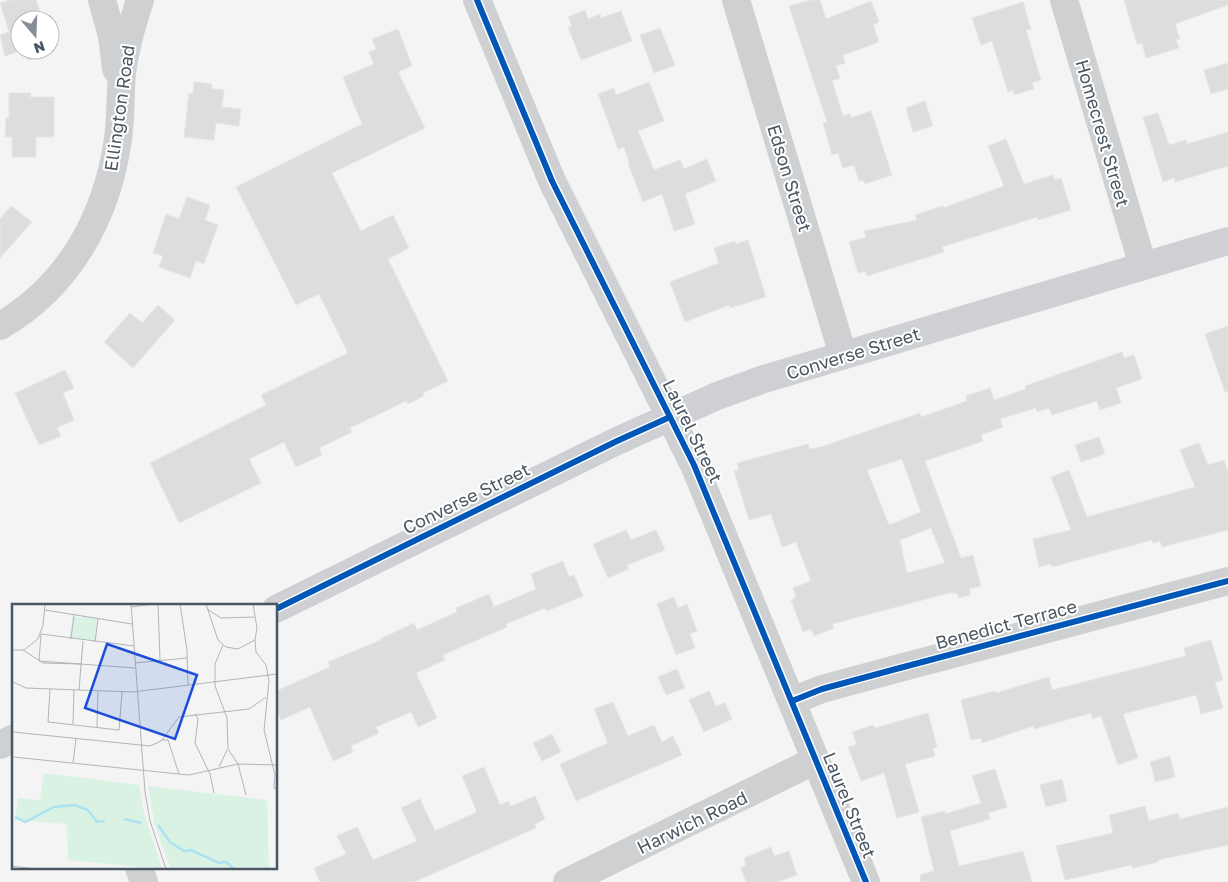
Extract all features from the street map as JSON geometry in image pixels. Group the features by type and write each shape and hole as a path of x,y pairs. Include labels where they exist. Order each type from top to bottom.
{"main road":[{"name":"Converse Street","path":"278,608 617,441 717,396 764,379 1228,241"},
{"path":"0,745 12,739"}],"street":[{"path":"102,0 112,36 120,108"},
{"name":"Ellington Road","path":"0,326 30,307 51,288 70,266 85,240 106,189 118,140 127,47 140,0"},
{"name":"Laurel Street","path":"477,0 552,181 670,417 721,526 866,882"},
{"name":"Edson Street","path":"736,0 843,356"},
{"name":"Homecrest Street","path":"1064,0 1143,266"},
{"name":"Benedict Terrace","path":"792,701 822,690 896,669 1228,581"},
{"name":"Harwich Road","path":"567,882 816,760"},
{"path":"140,870 144,882"}],"building":[{"path":"10,0 36,0 40,10 10,10 10,54 5,56 0,35 9,32 0,3"},
{"path":"811,0 820,0 826,19 871,1 879,22 873,25 879,42 843,55 845,63 836,66 840,78 832,81 843,116 850,114 851,118 871,111 892,175 865,184 863,180 859,181 854,165 843,168 838,153 832,155 823,123 827,122 789,6"},
{"path":"1124,0 1228,0 1228,5 1175,24 1180,39 1176,40 1179,48 1146,58 1142,43 1137,44"},
{"path":"1023,2 1031,29 1026,30 1041,80 1032,83 1034,89 1014,95 1013,90 1008,92 992,41 981,45 972,18"},
{"path":"585,10 588,19 600,14 601,18 621,11 632,41 581,60 568,27 572,26 568,17"},
{"path":"660,28 675,65 654,73 640,35"},
{"path":"398,29 412,66 398,72 425,128 332,173 361,231 393,215 409,248 388,259 448,381 423,393 424,396 408,404 406,401 350,428 352,432 319,448 322,455 296,467 284,442 249,459 261,483 179,523 150,463 266,405 261,395 348,353 319,294 296,305 236,187 362,124 343,77 374,64 369,52 376,49 372,39"},
{"path":"1228,63 1228,89 1211,94 1204,70"},
{"path":"194,82 212,84 212,89 224,90 222,107 241,109 239,126 216,123 214,140 184,137 189,93 193,94"},
{"path":"649,82 664,121 638,131 654,170 680,160 684,169 707,159 716,181 685,194 695,224 674,231 662,194 643,202 624,147 618,149 598,94 614,88 616,95"},
{"path":"9,93 31,93 30,97 54,97 54,137 36,137 36,157 12,157 12,137 5,137 6,118 9,118"},
{"path":"925,101 933,126 913,132 906,108"},
{"path":"1158,113 1169,145 1186,140 1187,144 1228,132 1228,166 1175,182 1174,178 1163,182 1143,117"},
{"path":"1006,139 1024,184 1053,175 1055,180 1061,178 1071,210 1038,220 1037,217 942,247 944,252 867,276 865,271 858,273 849,242 866,237 864,231 917,220 915,215 943,206 943,208 1004,186 988,146"},
{"path":"187,197 210,205 205,220 218,225 204,264 196,261 190,278 159,267 163,256 153,253 166,214 179,219"},
{"path":"11,206 32,222 0,258 0,219"},
{"path":"748,240 766,297 730,308 729,305 685,322 670,282 719,263 714,248 735,241 736,244"},
{"path":"158,305 175,320 133,368 104,342 130,313 142,323"},
{"path":"1228,326 1228,391 1225,392 1205,334"},
{"path":"1122,352 1124,358 1134,355 1142,379 1116,388 1121,403 1100,410 1097,401 1052,415 1049,408 1037,412 1036,408 1000,419 1003,427 981,435 983,441 925,461 961,558 973,555 981,586 969,589 970,595 959,598 957,593 949,593 832,624 834,628 814,636 811,629 803,632 791,600 796,597 793,588 811,581 796,542 782,547 771,514 749,520 734,471 739,470 737,463 808,444 810,449 821,447 920,413 921,417 967,401 966,396 990,388 994,400 1026,389 1025,386","holes":["902,459 921,512 889,525 867,470","931,528 945,563 907,573 900,540"]},
{"path":"65,370 74,388 63,393 74,420 57,428 61,436 39,445 15,393"},
{"path":"1099,437 1105,454 1081,462 1075,445"},
{"path":"1199,443 1208,465 1224,460 1228,473 1228,530 1162,547 1160,541 1153,543 1152,540 1052,567 1051,564 1039,567 1033,539 1071,530 1051,477 1069,470 1087,517 1195,487 1180,450"},
{"path":"626,530 631,540 656,530 665,550 627,565 629,569 608,578 593,544"},
{"path":"563,561 569,577 574,575 583,596 547,611 545,608 506,624 507,627 443,655 445,660 416,673 437,718 418,727 411,712 376,727 379,733 351,746 353,752 333,761 310,707 281,720 278,713 278,690 330,667 328,662 381,640 414,623 417,630 457,612 456,608 489,594 494,607 536,589 531,574"},
{"path":"674,597 678,608 687,604 697,631 690,634 695,648 676,655 657,604"},
{"path":"1211,640 1223,680 1215,682 1223,708 1201,714 1196,695 1123,714 1138,758 1118,765 1101,716 1092,719 1091,713 1034,729 1033,726 982,743 981,738 971,740 961,700 995,691 996,693 1049,677 1052,690 1186,656 1184,648"},
{"path":"677,669 685,688 666,695 658,677"},
{"path":"709,691 716,706 725,703 732,719 704,732 689,700"},
{"path":"613,702 628,736 654,725 662,742 673,736 682,755 576,801 560,764 608,743 594,709"},
{"path":"928,713 937,747 933,748 935,756 905,764 919,812 897,818 884,773 861,781 848,747 857,744 852,732 873,725 875,728"},
{"path":"552,734 561,752 542,761 533,743"},
{"path":"1170,756 1175,777 1155,782 1150,762"},
{"path":"484,767 500,805 508,801 511,806 535,796 545,819 535,824 536,828 414,882 320,882 314,868 346,854 337,836 357,827 373,860 417,841 401,808 420,799 435,831 477,812 462,776"},
{"path":"995,769 1007,807 988,813 990,819 950,831 959,866 1023,851 1032,882 921,882 920,875 934,871 921,817 945,811 945,814 981,803 972,776"},
{"path":"1062,779 1067,801 1046,807 1040,785"},
{"path":"1145,806 1149,821 1178,813 1180,819 1228,807 1228,845 1158,860 1158,862 1133,868 1132,865 1065,880 1056,846 1113,833 1109,815"},
{"path":"771,847 774,856 789,851 797,875 778,882 746,882 741,868 746,865 744,858"}],"cycle path":[{"path":"477,0 552,181 694,465 866,882"},
{"path":"278,608 617,441 670,417"},
{"path":"792,701 822,689 1228,581"}]}
